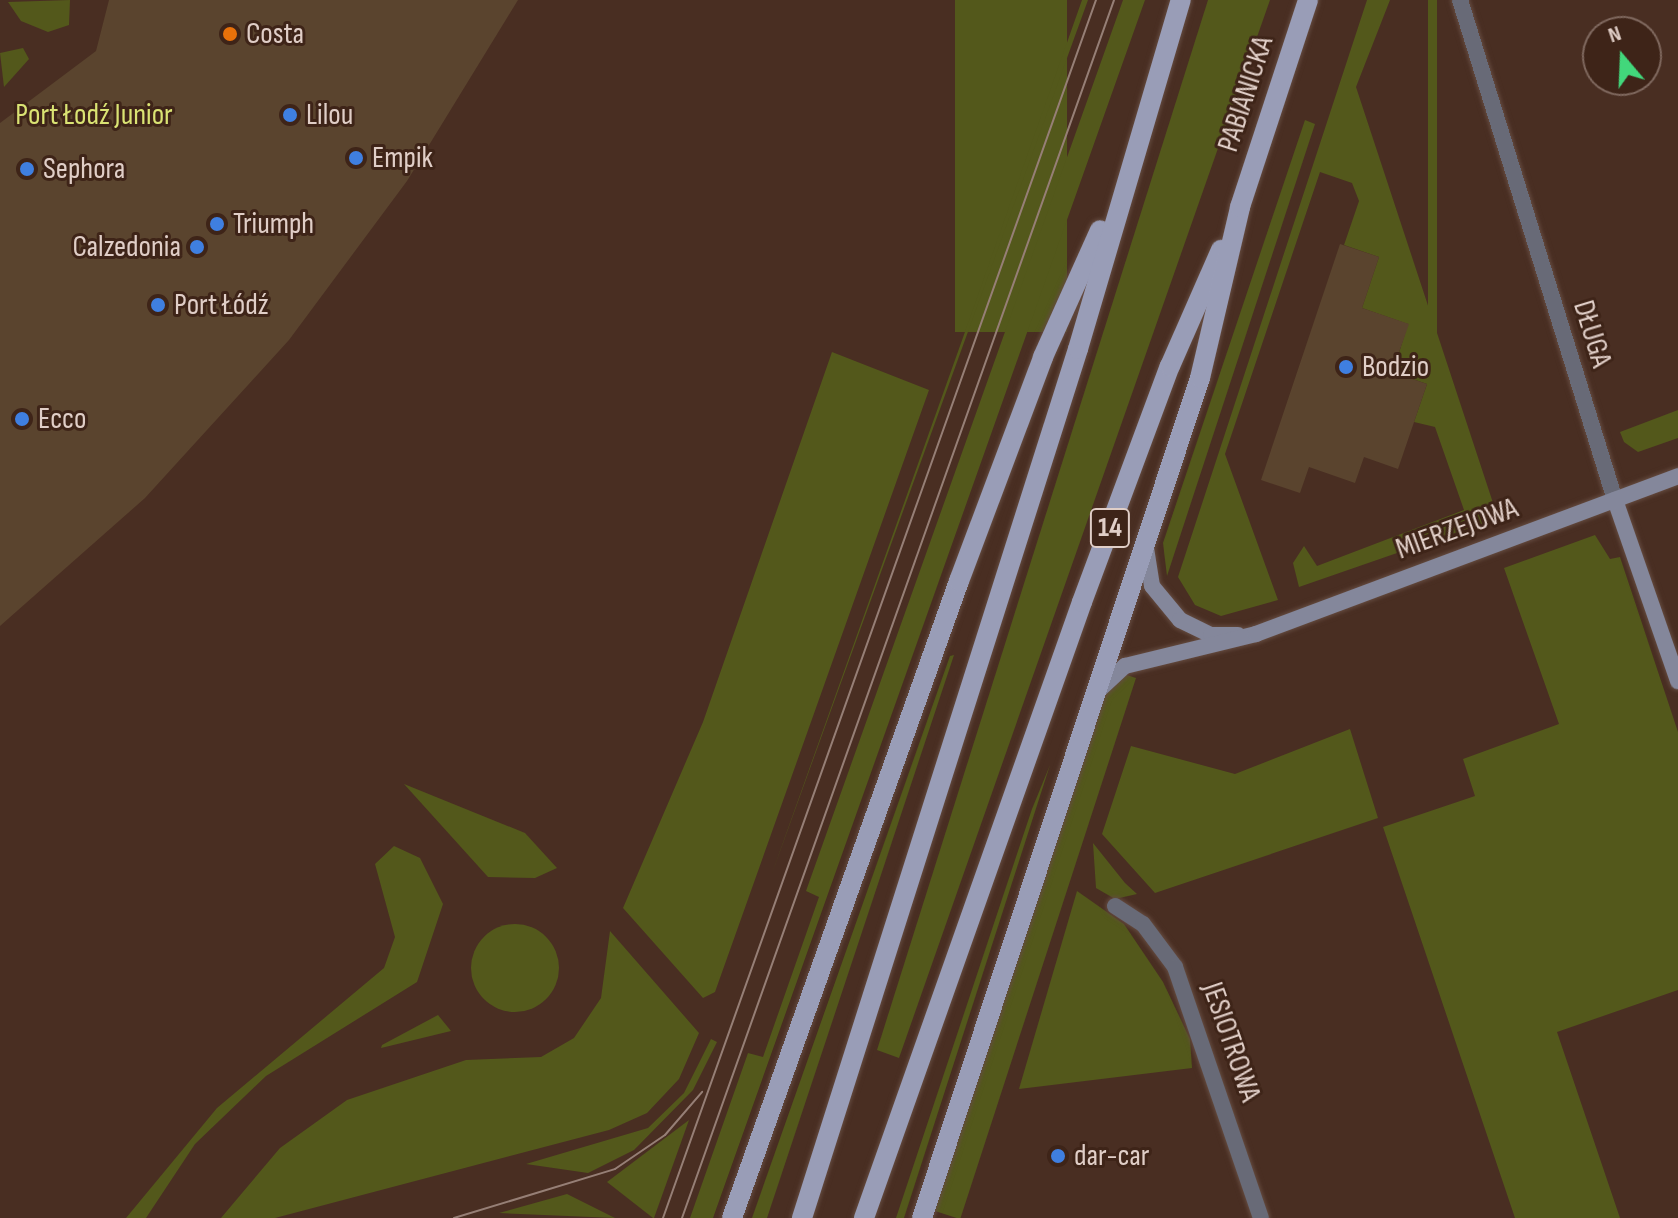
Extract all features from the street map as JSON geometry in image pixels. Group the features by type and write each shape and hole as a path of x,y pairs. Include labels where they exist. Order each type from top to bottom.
{"main road":[{"path":"802,1218 1064,394 1126,171 1181,0"},
{"name":"PABIANICKA","path":"1240,207 1308,0"},
{"path":"732,1218 1043,357 1126,171"},
{"path":"922,1218 1200,378 1240,207"},
{"name":"14","path":"864,1218 1170,366 1240,207"}],"street":[{"name":"DŁUGA","path":"1460,0 1615,500 1678,681"},
{"name":"MIERZEJOWA","path":"1256,634 1678,476"},
{"path":"1146,546 1152,586 1180,620 1211,635 1256,634"},
{"path":"1098,691 1125,666 1256,634"},
{"name":"JESIOTROWA","path":"1115,906 1143,924 1175,967 1261,1218"}],"green space":[{"path":"70,0 69,25 48,32 21,21 8,2"},
{"path":"955,0 1067,0 1067,332 955,332"},
{"path":"1082,0 1088,0 770,879 971,315"},
{"path":"1123,0 1145,0 713,1218 690,1218 748,1053 763,1057 819,897 806,891"},
{"path":"1208,0 1270,0 899,1058 877,1050"},
{"path":"1367,0 1390,0 1356,87 1498,518 1299,587 1293,563 1304,546 1317,566 1464,510 1435,427 1414,422 1427,384 1393,372 1408,324 1362,308 1379,257 1344,245 1359,201 1352,183 1320,172 1225,454 1278,600 1221,616 1195,605 1178,577"},
{"path":"1428,0 1437,0 1437,349 1428,349"},
{"path":"23,48 29,59 4,87 0,53"},
{"path":"1305,120 1315,124 1167,576 1163,543"},
{"path":"832,352 929,390 715,992 703,998 623,908 703,722"},
{"path":"1678,410 1678,438 1638,452 1624,442 1620,432"},
{"path":"1595,535 1610,559 1620,557 1678,732 1678,990 1557,1032 1620,1218 1515,1218 1383,827 1475,796 1463,759 1559,724 1504,568"},
{"path":"954,655 767,1218 752,1218 950,656"},
{"path":"1101,667 1136,678 961,1218 925,1208"},
{"path":"1350,729 1378,818 1155,893 1102,834 1131,746 1235,774"},
{"path":"1050,765 904,1218 896,1218 1032,809"},
{"path":"404,784 525,833 557,868 535,878 488,877"},
{"path":"1093,843 1137,894 1115,899 1096,888"},
{"path":"394,846 420,858 443,904 417,982 266,1076 195,1144 146,1218 126,1218 217,1108 384,968 395,937 375,864"},
{"path":"1077,891 1124,924 1163,982 1190,1039 1192,1068 1019,1089"},
{"path":"506,924 524,924 540,931 552,943 559,959 559,977 552,993 540,1005 524,1012 506,1012 490,1005 478,993 471,977 471,959 478,943 490,931"},
{"path":"610,931 699,1033 679,1079 647,1113 609,1130 275,1218 221,1218 280,1148 347,1100 466,1060 541,1057 574,1038 601,998"},
{"path":"438,1015 451,1031 381,1048 382,1045"},
{"path":"711,1039 717,1042 693,1090 634,1150 588,1173 526,1164 648,1128 684,1093"},
{"path":"689,1120 654,1218 653,1218 607,1182"},
{"path":"567,1194 615,1218 499,1213"}],"building":[{"name":"Port Łódź","path":"109,0 518,0 407,181 289,340 145,498 0,626 0,123 96,51"},
{"name":"Bodzio","path":"1340,244 1379,257 1362,308 1409,324 1392,372 1427,384 1398,469 1364,457 1355,483 1309,467 1300,493 1261,480"}],"tram line":[{"path":"663,1218 1096,0"},
{"path":"682,1218 1114,0"},
{"path":"454,1218 615,1169 665,1135 702,1092"}],"place":[{"name":"Costa","path":"230,34"},
{"name":"Lilou","path":"290,115"},
{"name":"Empik","path":"356,158"},
{"name":"Sephora","path":"27,169"},
{"name":"Triumph","path":"217,224"},
{"name":"Calzedonia","path":"197,247"},
{"name":"Port Łódź","path":"158,305"},
{"name":"Bodzio","path":"1346,367"},
{"name":"Ecco","path":"22,419"},
{"name":"dar-car","path":"1058,1156"}],"park label":[{"name":"Port Łodź Junior","path":"94,115"}]}
